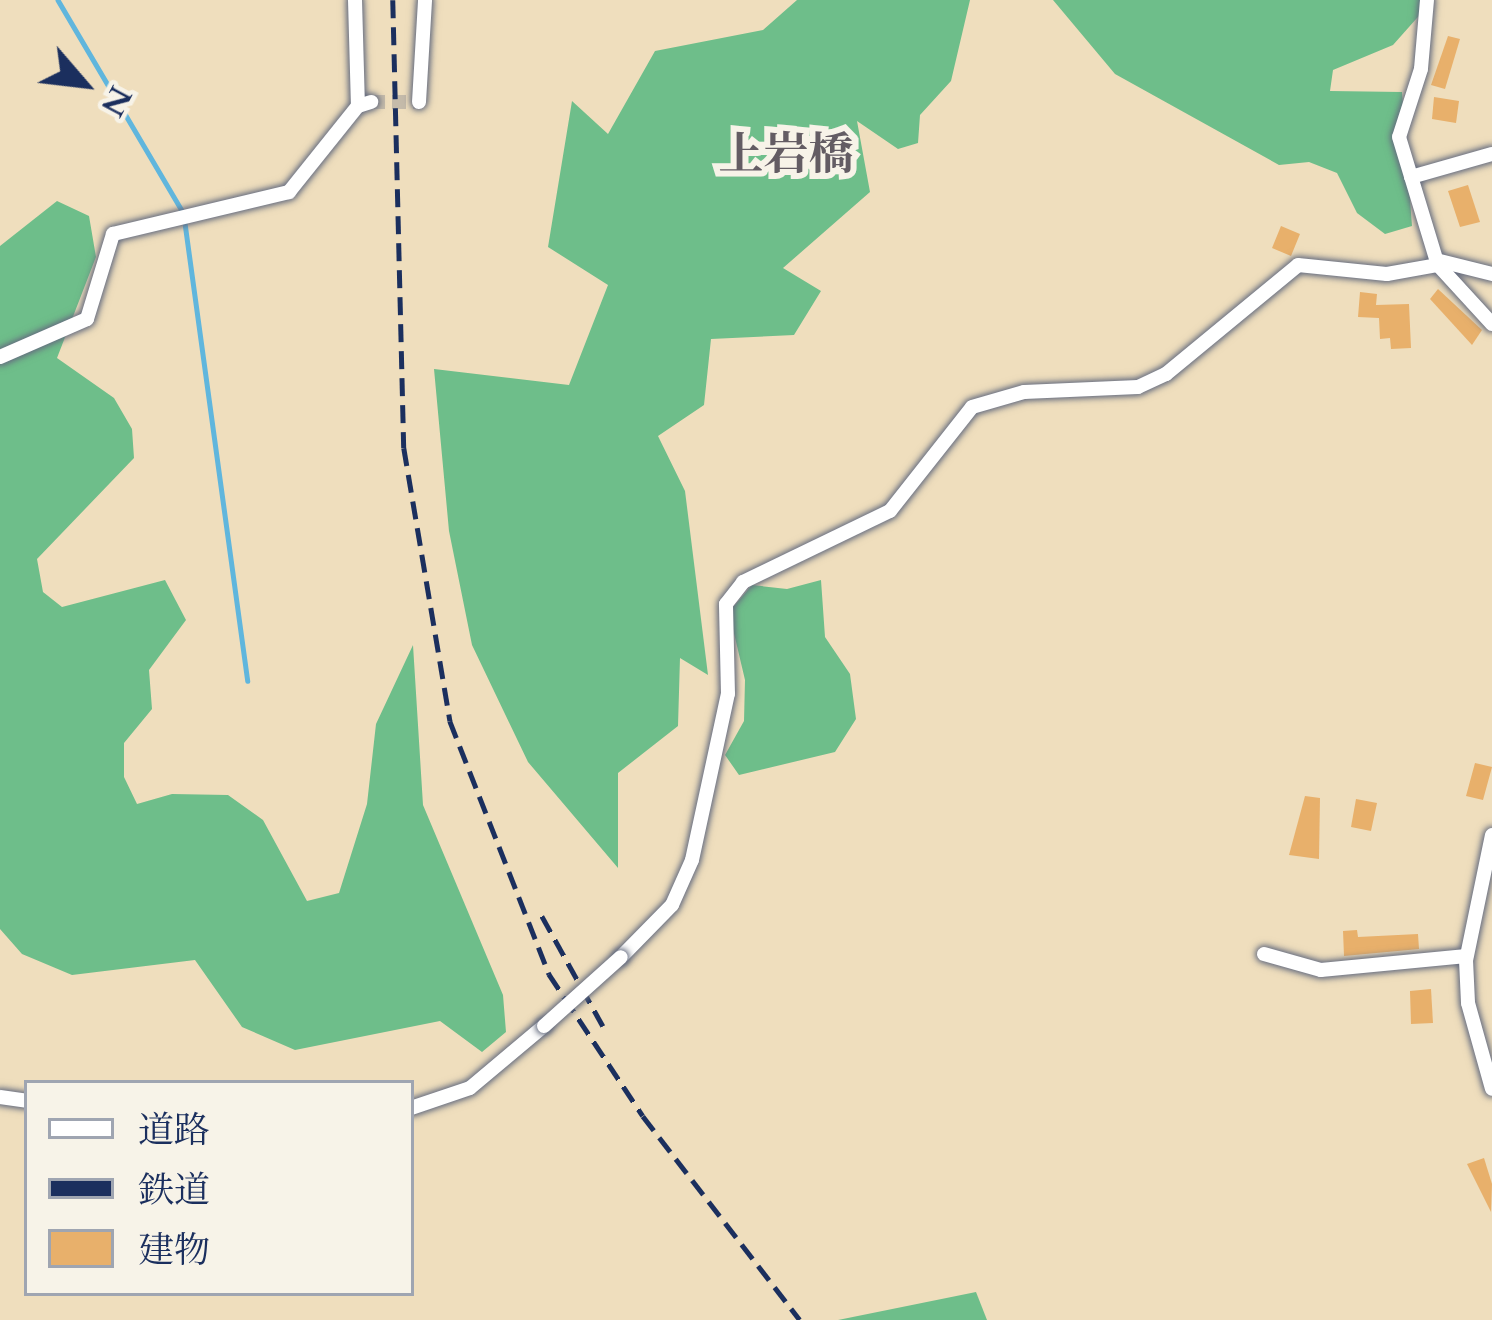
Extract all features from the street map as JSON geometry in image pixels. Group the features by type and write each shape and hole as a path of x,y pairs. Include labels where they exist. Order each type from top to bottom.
{"street":[{"path":"0,357 87,319 113,234 290,193 364,104 356,0"},
{"path":"419,103 425,0"},
{"path":"1427,0 1421,69 1399,137 1437,262 1492,324"},
{"path":"1411,177 1492,154"},
{"path":"414,1107 470,1088 621,957 672,905 704,822 728,694 726,604 743,582 890,512 972,407 1024,392 1138,387 1166,374 1298,265 1387,274 1437,262 1492,274"},
{"path":"1492,835 1466,956 1468,1004 1492,1089"},
{"path":"1264,954 1321,970 1466,956"}],"green space":[{"path":"797,0 970,0 951,81 920,115 918,143 898,149 857,121 870,192 783,268 821,291 794,335 711,339 704,405 658,436 685,491 708,675 680,658 678,726 618,773 618,868 528,762 472,645 449,531 434,369 569,385 608,285 548,247 572,101 608,134 655,51 763,30"},
{"path":"1053,0 1433,0 1393,45 1333,70 1330,91 1402,92 1412,226 1385,234 1357,213 1337,173 1309,162 1279,165 1115,74"},
{"path":"57,201 89,216 96,257 57,358 114,398 132,429 134,458 37,559 43,592 62,607 165,580 186,620 149,670 152,709 124,743 124,777 137,804 172,794 228,795 263,820 307,901 339,893 367,804 376,724 413,645 423,805 503,995 506,1032 482,1052 440,1021 295,1050 242,1027 195,960 72,975 22,954 0,929 0,246"},
{"path":"821,580 825,637 850,674 856,719 835,752 739,775 725,755 744,721 745,680 729,612 752,585 787,589"},
{"path":"976,1292 987,1320 838,1320"}],"building":[{"path":"1448,36 1460,39 1445,89 1431,85"},
{"path":"1434,97 1459,101 1456,123 1432,119"},
{"path":"1468,185 1480,222 1460,227 1448,191"},
{"path":"1281,226 1300,234 1291,256 1272,248"},
{"path":"1438,289 1482,330 1472,345 1430,299"},
{"path":"1360,292 1377,294 1376,305 1409,304 1411,348 1391,349 1390,338 1380,339 1379,318 1358,317"},
{"path":"1475,763 1492,767 1483,800 1466,796"},
{"path":"1305,796 1320,798 1319,859 1289,855"},
{"path":"1356,799 1377,803 1371,831 1351,827"},
{"path":"1357,930 1358,937 1418,934 1419,949 1344,956 1343,931"},
{"path":"1431,989 1433,1023 1411,1024 1410,991"},
{"path":"1484,1158 1492,1184 1491,1212 1467,1164"}],"waterway":[{"path":"58,0 183,212"},
{"path":"185,223 248,681"}],"tunnel":[{"path":"371,102 419,102"}],"railway":[{"path":"393,0 404,448 450,721 549,974 643,1116 800,1320"},
{"path":"542,916 603,1026"}],"district":[{"name":"上岩橋","path":"786,155"}]}
